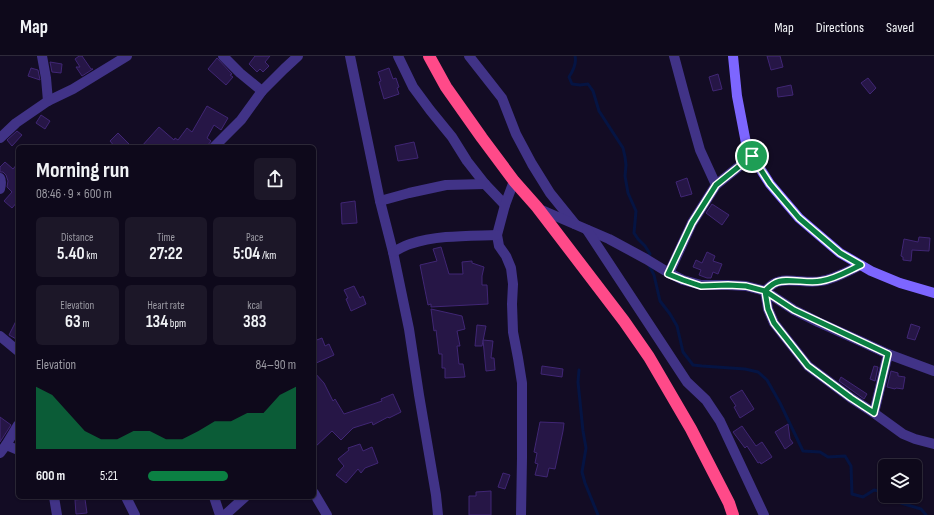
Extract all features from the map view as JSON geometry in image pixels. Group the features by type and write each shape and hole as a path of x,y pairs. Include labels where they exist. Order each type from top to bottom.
{"highway":[{"path":"429,56 446,87 482,138 624,321 649,357 691,429 729,503 733,515"}],"street":[{"path":"42,56 48,101"},
{"path":"0,138 16,123 48,101 73,89 127,56"},
{"path":"216,145 241,120 262,91 298,56"},
{"path":"350,56 380,201 393,252 409,329 418,395 436,495 438,515"},
{"path":"398,56 413,87 452,137 467,161 485,184 505,205"},
{"path":"469,56 502,98 516,134 532,164 550,193 576,225"},
{"path":"674,56 700,150 716,185"},
{"path":"733,56 737,96 746,142 752,156 770,184 799,218 840,253 871,271 900,283 934,294"},
{"path":"225,57 240,73 262,91"},
{"path":"668,274 692,223 716,185 752,156"},
{"path":"0,178 0,189"},
{"path":"514,181 505,205 497,235 499,246 506,256 511,268 513,284 513,332 522,383 521,515"},
{"path":"380,201 446,185 485,184"},
{"path":"537,207 609,239 646,258 668,274 701,286 746,286 765,291 794,310 888,354 934,371"},
{"path":"587,230 687,382 706,400 720,421 764,515"},
{"path":"393,252 410,244 434,239 497,235"},
{"path":"765,291 774,283 781,281 820,282 861,265"},
{"path":"765,291 768,309 774,323 808,366 893,428 915,439 934,444"},
{"path":"0,336 16,349"},
{"path":"874,413 888,354"},
{"path":"16,428 3,449 16,450"},
{"path":"316,496 327,515"},
{"path":"54,499 58,515"},
{"path":"127,499 135,515"},
{"path":"215,499 220,515"},
{"path":"225,515 243,499"}],"building":[{"path":"82,56 91,69 93,69 82,76 76,67 80,67 75,59"},
{"path":"255,56 270,56 265,62 269,66 263,72 260,69 257,72 249,64"},
{"path":"767,56 780,56 783,67 771,70"},
{"path":"217,58 233,77 226,85 208,69"},
{"path":"50,62 62,64 61,73 52,72"},
{"path":"31,68 38,70 40,80 28,76"},
{"path":"389,68 393,79 396,78 399,87 397,88 399,94 384,99 378,72"},
{"path":"718,74 722,89 713,91 709,77"},
{"path":"868,78 876,88 870,94 861,83"},
{"path":"791,85 793,95 778,97 777,88"},
{"path":"207,106 228,118 221,130 214,125 207,138 211,141 208,145 143,145 159,127 174,140 175,138 178,140 187,128 192,132"},
{"path":"41,115 50,121 45,129 36,123"},
{"path":"17,131 22,135 12,146 7,140"},
{"path":"118,133 130,145 113,145 110,141"},
{"path":"414,142 418,158 398,161 395,146"},
{"path":"5,162 13,169 16,165 16,203 12,208 4,201 12,192 7,187 8,181 6,175 3,172 0,172 0,167"},
{"path":"687,178 692,194 681,197 676,182"},
{"path":"355,201 357,223 342,224 341,203"},
{"path":"712,204 729,215 722,225 706,213"},
{"path":"919,237 930,238 929,251 912,250 911,261 903,260 903,257 901,256 904,239 918,242"},
{"path":"441,247 449,274 463,274 462,262 472,261 472,263 484,267 482,285 487,285 488,304 431,307 431,304 428,305 420,265 437,261 433,249"},
{"path":"707,252 715,256 713,261 722,264 718,274 713,272 711,278 699,275 701,270 693,267 696,260 702,263"},
{"path":"354,286 360,298 363,296 366,304 351,311 346,299 348,298 344,290"},
{"path":"431,309 462,316 465,329 457,331 460,346 457,346 459,364 463,364 465,377 445,378 445,368 442,368 442,354 439,354 436,330 434,331"},
{"path":"16,321 16,339 9,335"},
{"path":"911,324 920,327 915,340 907,338"},
{"path":"477,325 486,326 482,346 475,346"},
{"path":"322,338 325,346 329,344 334,355 316,363 316,340"},
{"path":"483,340 493,341 491,358 494,358 495,370 486,371"},
{"path":"542,366 563,369 562,377 541,374"},
{"path":"874,366 878,367 875,381 870,379"},
{"path":"891,371 898,373 898,376 905,377 903,389 887,387"},
{"path":"316,374 324,383 333,401 335,399 344,414 382,401 381,399 393,394 401,412 373,425 372,422 353,428 341,440 332,431 316,446"},
{"path":"841,377 867,394 864,399 839,381"},
{"path":"742,390 754,409 740,418 734,407 736,406 730,397"},
{"path":"0,417 11,425 0,442"},
{"path":"540,422 564,423 555,469 549,468 547,477 535,475 538,464 535,463 537,453 534,452"},
{"path":"788,424 790,439 793,443 785,449 775,432"},
{"path":"742,426 756,446 762,442 772,457 761,464 760,462 758,463 747,446 745,448 733,432"},
{"path":"360,444 363,451 372,447 378,463 365,468 361,473 358,469 346,483 336,475 344,466 338,459 349,450 348,448"},
{"path":"503,473 510,475 505,489 498,487"},
{"path":"491,491 491,515 469,515 469,496 476,496 476,492"},
{"path":"85,499 87,513 76,514 75,500"}],"waterway":[{"path":"575,56 575,65 569,77 572,84 588,84 593,91 599,111 623,148 628,193 636,211 634,233 650,254 648,257"},
{"path":"649,265 654,275 660,301 677,326 683,352 693,365 745,369 758,372 767,380 803,451 820,452 828,457 845,456 851,466 852,494 863,497 874,490 878,491"},
{"path":"579,370 578,382 586,448 582,472 598,515"},
{"path":"901,503 921,509 926,515"}],"route":[{"path":"752,156 716,185 692,223 668,274 701,286 746,286 765,291 768,309 774,323 808,366 874,413 888,354 794,310 765,291 774,283 781,281 820,282 861,265 840,253 799,218 770,184 752,156"}]}
